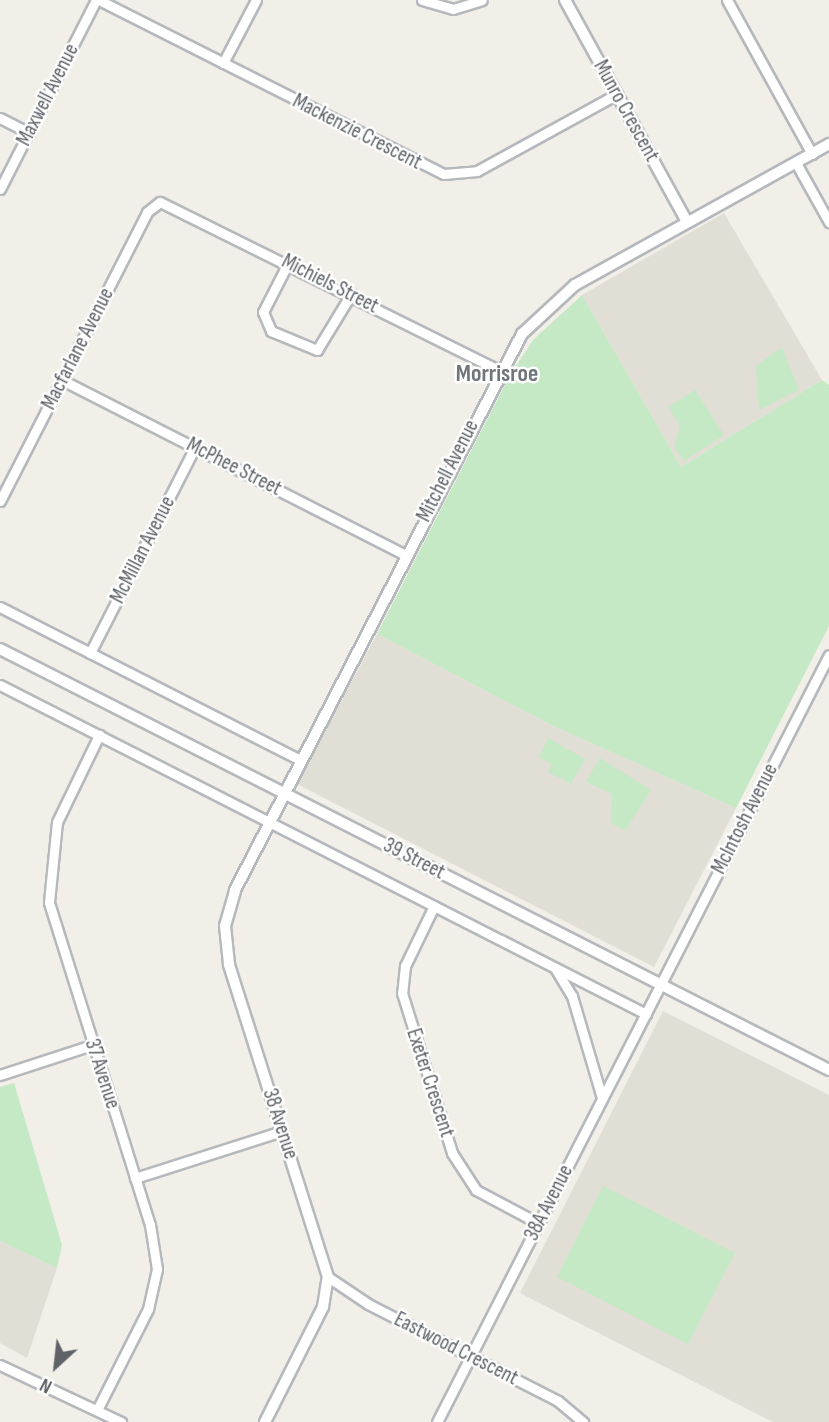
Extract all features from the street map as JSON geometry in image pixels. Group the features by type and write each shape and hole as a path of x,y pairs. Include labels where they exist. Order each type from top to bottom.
{"street":[{"name":"Mackenzie Crescent","path":"98,0 453,175 477,171 617,94"},
{"name":"Maxwell Avenue","path":"0,189 98,0"},
{"path":"223,63 256,0"},
{"path":"422,0 453,9 482,0"},
{"name":"Munro Crescent","path":"565,0 687,222"},
{"path":"727,0 811,154"},
{"path":"0,118 29,133"},
{"name":"Mitchell Avenue","path":"269,822 499,370 532,322 565,292 829,144"},
{"path":"796,163 829,222"},
{"name":"Michiels Street","path":"160,202 288,262 499,370"},
{"name":"Macfarlane Avenue","path":"0,501 147,212 160,202"},
{"path":"288,262 263,316 267,329 307,349 321,348 351,294"},
{"name":"McPhee Street","path":"62,380 406,555"},
{"name":"McMillan Avenue","path":"90,653 195,447"},
{"path":"0,607 300,760"},
{"name":"39 Street","path":"0,649 829,1070"},
{"name":"McIntosh Avenue","path":"661,984 829,654"},
{"name":"39 Street","path":"0,685 646,1014"},
{"name":"37 Avenue","path":"97,1410 156,1280 156,1247 92,1045 48,889 57,822 99,735"},
{"name":"38 Avenue","path":"265,1422 323,1307 328,1277 224,936 231,899 269,822"},
{"name":"Exeter Crescent","path":"435,906 402,985 427,1077 467,1180 538,1223"},
{"path":"554,967 572,996 602,1099"},
{"name":"38A Avenue","path":"437,1422 661,984"},
{"path":"0,1075 92,1045"},
{"path":"135,1178 282,1131"},
{"name":"Eastwood Crescent","path":"328,1277 471,1357 558,1401 583,1422"},
{"path":"1,1365 121,1422"}],"shaded area":[{"path":"724,213 822,380 681,467 582,295"},
{"path":"377,634 551,725 736,808 654,967 297,784"},
{"path":"663,1011 829,1095 829,1422 773,1422 520,1293"},
{"path":"0,1241 57,1268 27,1358 0,1343"}],"green space":[{"path":"582,295 681,467 822,380 829,385 829,626 736,808 551,725 377,634 510,375 533,340"},
{"path":"782,347 799,390 759,410 756,366"},
{"path":"695,390 724,435 684,461 674,447 680,426 668,407"},
{"path":"548,738 585,759 571,784 548,772 552,764 539,757"},
{"path":"600,758 651,790 625,831 611,823 612,794 586,782"},
{"path":"14,1083 62,1245 57,1268 0,1241 0,1087"},
{"path":"603,1186 735,1253 688,1344 557,1277"}],"district":[{"name":"Morrisroe","path":"497,374"}]}
